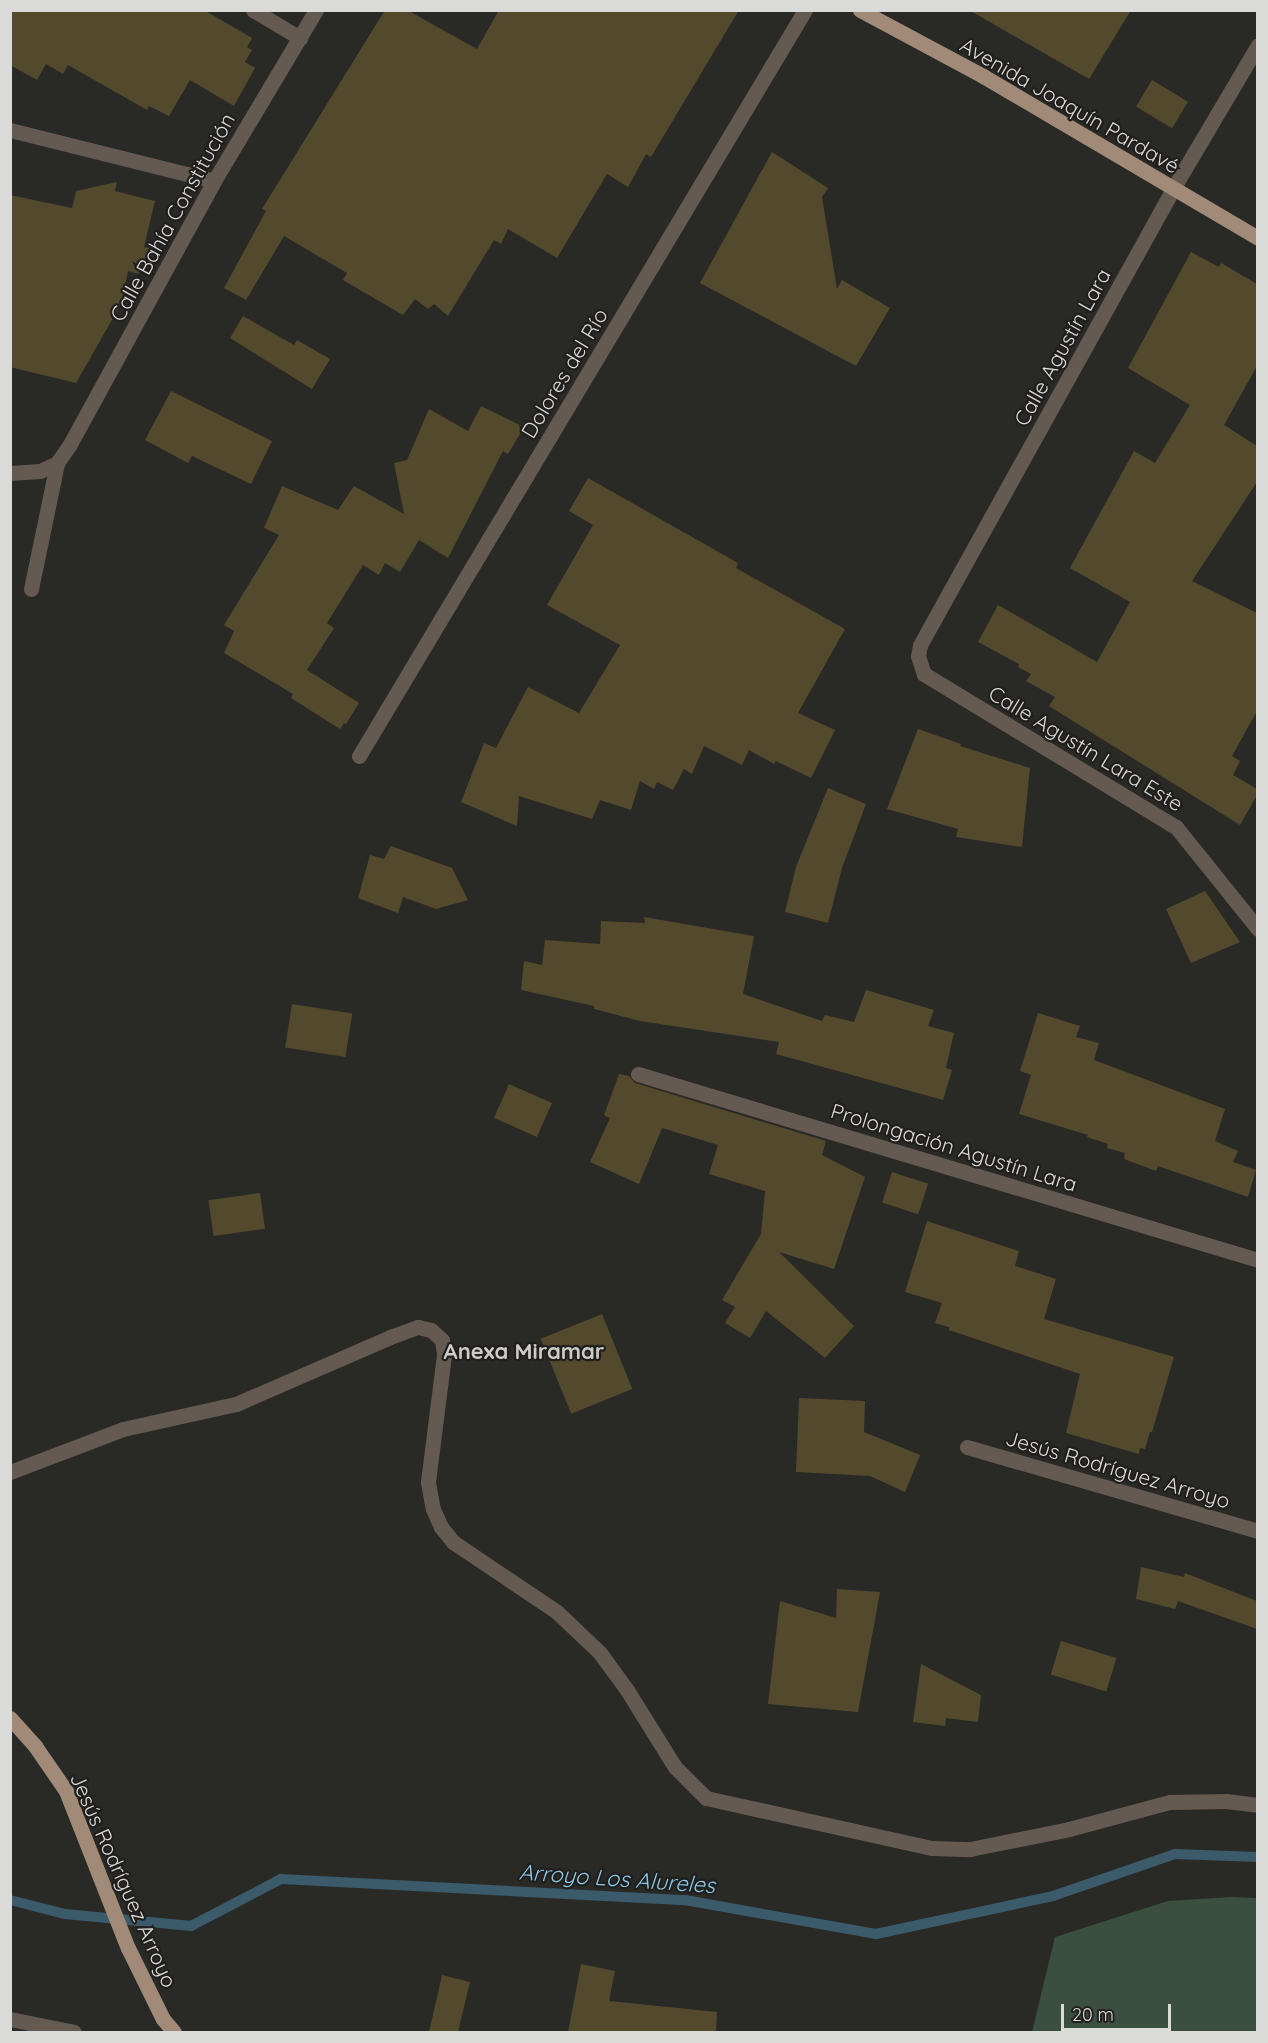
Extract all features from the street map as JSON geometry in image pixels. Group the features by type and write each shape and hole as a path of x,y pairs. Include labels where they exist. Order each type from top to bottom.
{"main road":[{"name":"Avenida Joaquín Pardavé","path":"860,10 983,76 1257,238"},
{"name":"Jesús Rodríguez Arroyo","path":"10,1718 35,1746 66,1791 128,1948 163,2019 174,2032"}],"street":[{"path":"253,10 300,38"},
{"name":"Calle Bahía Constitución","path":"57,462 69,446 214,181 316,10"},
{"name":"Dolores del Río","path":"359,756 805,10"},
{"name":"Calle Agustín Lara","path":"924,674 918,656 920,645 1173,189 1257,45"},
{"path":"10,130 214,181"},
{"path":"10,473 40,471 57,462"},
{"path":"30,589 57,462"},
{"name":"Calle Agustín Lara Este","path":"924,674 1176,826 1257,929"},
{"name":"Prolongación Agustín Lara","path":"638,1074 1257,1260"},
{"path":"10,1472 123,1429 236,1404 390,1337 418,1327 431,1330 442,1340 444,1355 431,1441 428,1482 433,1509 441,1527 453,1542 557,1612 600,1653 627,1689 675,1767 706,1798 932,1848 970,1849 1069,1829 1170,1802 1226,1801 1257,1805"},
{"name":"Jesús Rodríguez Arroyo","path":"967,1447 1257,1531"},
{"path":"10,2019 74,2032"}],"green space":[{"path":"1231,1897 1257,1898 1257,2032 1032,2032 1055,1937 1168,1901"}],"building":[{"path":"10,10 204,10 252,38 247,47 252,50 245,62 255,68 234,106 190,80 169,116 149,106 147,110 68,65 63,74 46,64 37,80 10,65"},
{"path":"385,10 407,10 477,49 499,10 739,10 651,157 646,154 628,187 607,174 557,258 508,229 501,244 494,240 448,316 434,304 428,309 415,299 403,315 343,280 347,273 284,236 246,300 224,288 266,211 262,209"},
{"path":"969,10 1131,10 1089,79"},
{"path":"1152,80 1188,102 1172,128 1136,107"},
{"path":"772,152 828,188 822,197 837,289 842,280 890,308 856,366 700,283"},
{"path":"117,182 115,191 155,201 144,247 154,249 139,274 128,271 121,304 76,383 10,367 10,195 72,208 76,191"},
{"path":"1191,252 1219,267 1221,263 1257,284 1257,366 1224,425 1257,446 1257,482 1192,581 1257,613 1257,711 1232,756 1240,761 1233,775 1257,789 1257,795 1240,825 1049,706 1055,697 1026,681 1031,674 1018,667 1019,664 978,642 998,605 1097,662 1130,602 1070,568 1134,451 1155,463 1190,405 1128,368"},
{"path":"243,316 294,345 297,340 330,359 312,389 230,338"},
{"path":"171,391 272,441 251,484 192,456 188,463 145,440"},
{"path":"481,406 524,427 508,454 503,451 448,558 419,540 400,572 385,563 379,575 363,565 327,623 334,628 307,670 359,703 346,724 344,723 340,729 291,698 293,694 224,653 234,631 224,625 279,535 264,528 282,486 338,510 354,486 404,514 394,463 407,460 429,409 468,431"},
{"path":"588,478 738,563 736,568 845,629 798,713 835,730 811,778 776,761 774,764 749,750 742,765 704,746 692,774 684,769 673,790 657,782 654,789 640,781 631,810 600,800 592,819 519,796 517,826 461,802 484,743 496,748 528,687 579,713 620,645 547,605 593,525 569,511"},
{"path":"918,729 961,744 960,746 1030,768 1022,847 956,837 958,829 887,809"},
{"path":"828,788 866,804 842,868 828,923 785,912 796,867"},
{"path":"391,846 452,868 468,900 436,909 403,897 398,913 358,898 370,855 384,859"},
{"path":"1205,891 1240,942 1191,963 1166,909"},
{"path":"644,917 754,936 743,994 822,1021 825,1015 854,1022 866,990 934,1010 928,1026 954,1033 946,1068 952,1070 943,1100 776,1054 779,1042 640,1021 594,1009 594,1006 521,990 524,961 542,965 545,940 600,944 601,921 645,923"},
{"path":"292,1004 352,1014 345,1057 285,1047"},
{"path":"1038,1013 1080,1026 1076,1037 1099,1043 1094,1060 1225,1109 1215,1141 1238,1151 1233,1162 1256,1170 1248,1197 1158,1166 1156,1171 1124,1159 1125,1153 1107,1148 1108,1144 1087,1137 1088,1135 1019,1114 1031,1075 1020,1071"},
{"path":"619,1074 629,1076 635,1083 826,1141 822,1155 865,1177 834,1269 779,1252 854,1326 825,1358 766,1311 750,1338 725,1323 735,1307 722,1300 761,1234 765,1191 709,1174 718,1145 662,1128 639,1184 590,1162 610,1118 604,1115"},
{"path":"509,1084 552,1103 537,1137 494,1118"},
{"path":"892,1172 928,1184 918,1214 882,1202"},
{"path":"260,1193 265,1229 214,1236 209,1200"},
{"path":"927,1221 1019,1251 1015,1266 1056,1279 1044,1319 1174,1357 1145,1449 1140,1448 1139,1454 1066,1433 1080,1374 949,1330 949,1327 935,1323 942,1303 905,1292"},
{"path":"602,1314 632,1389 571,1414 541,1339"},
{"path":"799,1398 865,1401 864,1432 920,1455 905,1492 870,1476 796,1472"},
{"path":"1141,1567 1184,1577 1185,1573 1257,1601 1257,1629 1178,1601 1175,1609 1136,1599"},
{"path":"837,1589 880,1592 858,1712 768,1704 780,1601 836,1618"},
{"path":"1061,1641 1116,1658 1106,1691 1051,1674"},
{"path":"921,1664 981,1695 978,1722 946,1718 945,1726 913,1722"},
{"path":"581,1964 615,1971 609,2001 717,2012 716,2032 568,2032"},
{"path":"442,1975 470,1982 458,2032 429,2032"}],"waterway":[{"name":"Arroyo Los Alureles","path":"10,1900 65,1914 191,1926 281,1879 685,1900 876,1934 1053,1896 1175,1854 1258,1857"}],"district":[{"name":"Anexa Miramar","path":"524,1352"}]}
